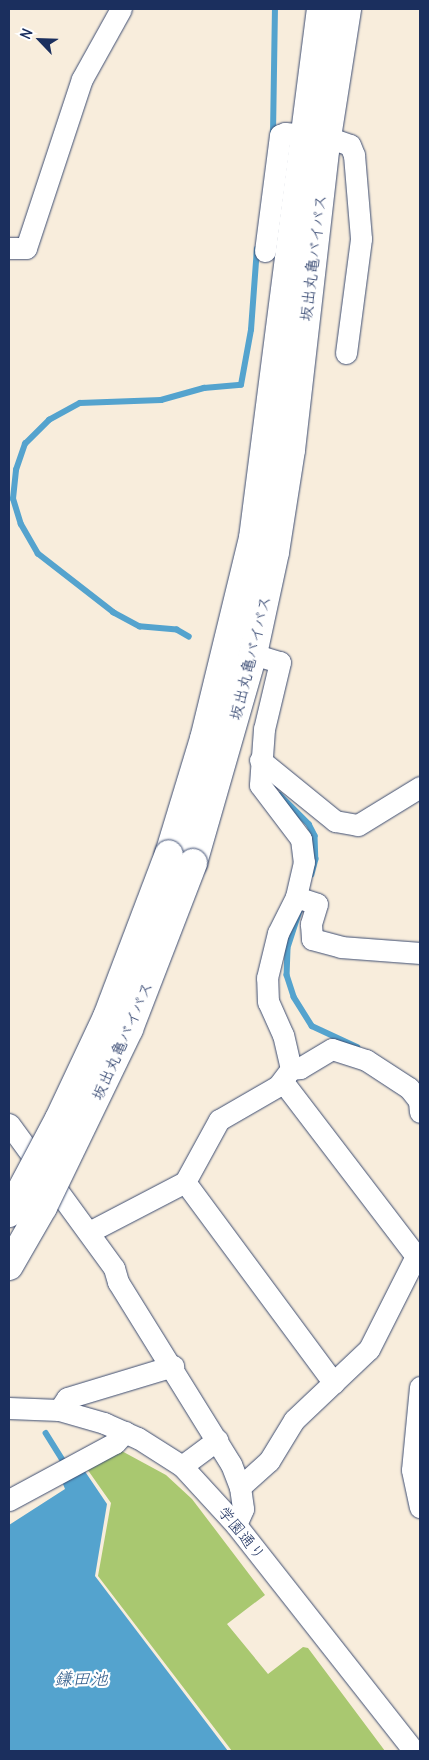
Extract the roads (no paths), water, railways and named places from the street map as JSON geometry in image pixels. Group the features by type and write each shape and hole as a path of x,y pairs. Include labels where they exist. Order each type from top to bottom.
{"highway":[{"name":"坂出丸亀バイパス","path":"9,1266 47,1198 125,1038 181,858 253,654 275,552 291,450 315,136 321,9"},
{"name":"坂出丸亀バイパス","path":"9,1213 59,1119 181,858 206,730 253,538 315,136 347,9"}],"street":[{"path":"9,248 26,248 82,79 121,9"},
{"path":"265,251 277,145 285,133 315,136 350,145 354,155 361,238 346,353"},
{"path":"240,1487 269,1461 294,1420 370,1349 416,1256 286,1075 283,1035 268,1002 267,978 278,934 302,899 304,862 301,839 260,785 260,760 280,662 253,654"},
{"path":"260,760 335,821 358,825 420,787"},
{"path":"302,899 317,904 311,924 312,938 341,948 420,953"},
{"path":"89,1232 184,1182 219,1120 278,1086 286,1075 332,1048 366,1060 409,1088 419,1101 420,1112"},
{"path":"9,1124 89,1232 217,1440 240,1487 243,1509 236,1525"},
{"path":"184,1182 334,1383"},
{"path":"59,1410 67,1398 173,1366"},
{"path":"420,1388 412,1470 420,1507"},
{"name":"学園通り","path":"9,1408 59,1410 125,1432 182,1466 236,1525 414,1751"},
{"path":"9,1500 115,1443 125,1432"},
{"path":"182,1466 217,1440"}],"water":[{"name":"鎌田池","path":"82,1467 107,1504 95,1576 228,1751 9,1751 9,1525 65,1489 61,1479"}],"waterway":[{"path":"273,134 275,9"},
{"path":"189,637 177,630 140,627 114,613 38,554 21,525 13,499 16,470 25,444 49,420 80,403 161,400 204,388 241,385 251,330 257,249"},
{"path":"280,795 309,824 315,836 316,859 312,874"},
{"path":"300,911 288,949 287,975 294,997 312,1026 357,1047"},
{"path":"46,1433 65,1464"}]}
